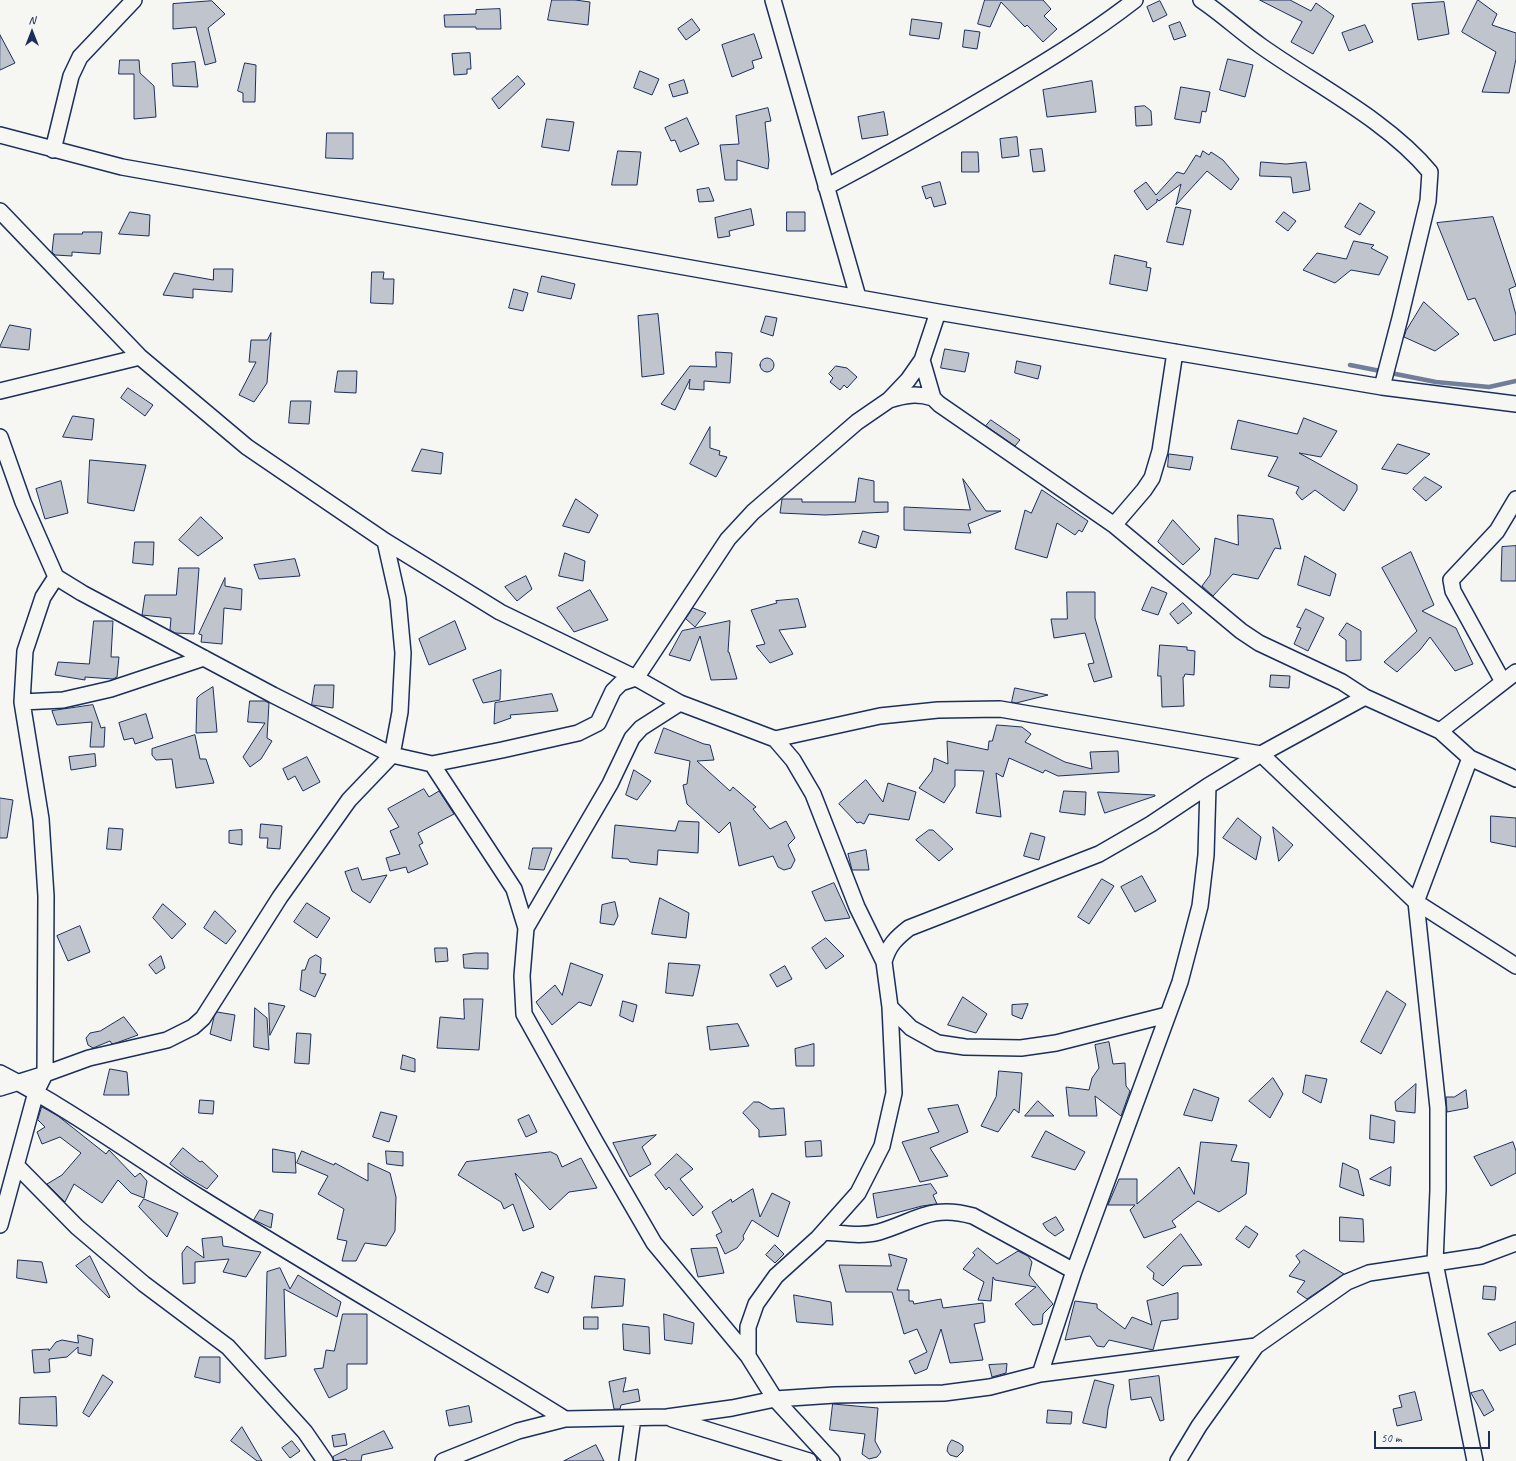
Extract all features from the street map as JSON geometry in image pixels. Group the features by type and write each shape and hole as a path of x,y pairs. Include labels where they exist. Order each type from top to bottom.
{"street":[{"path":"53,150 69,83 80,57 134,0"},
{"path":"826,187 903,146 1051,58 1106,22 1135,0"},
{"path":"1201,0 1261,46 1358,110 1399,141 1419,159 1430,172 1428,201 1382,386"},
{"path":"772,2 858,297"},
{"path":"0,135 53,150 122,166 938,312 1382,386 1516,404"},
{"path":"0,211 140,357 247,447 386,541 500,612 636,678 680,703 775,739 794,760 805,778 857,908 884,962 890,1007 894,1093 882,1146 858,1193 824,1232 776,1276 756,1304 748,1327 748,1356"},
{"path":"0,437 23,502 56,577 82,594 392,755 432,764 502,750 578,732 598,723 613,691 622,683 636,678 728,539 753,512 857,422 889,400 908,380 922,360 938,312"},
{"path":"1114,525 1144,490 1152,478 1160,451 1175,352"},
{"path":"0,391 140,357"},
{"path":"922,360 934,398"},
{"path":"889,400 904,395 914,394 934,398 974,430 1114,525 1241,631 1259,643 1342,682 1365,697 1440,731 1470,758 1516,779"},
{"path":"1503,682 1453,591 1451,580 1497,531 1516,499"},
{"path":"0,1088 20,1083 89,1058 167,1040 193,1027 203,1018 280,897 349,800 392,755 400,712 403,653 398,599 386,541"},
{"path":"0,1225 36,1092 46,1074 46,896 41,819 22,702 25,651 43,597 56,577"},
{"path":"22,702 62,700 111,689 204,658"},
{"path":"1440,731 1516,672"},
{"path":"884,962 887,950 894,940 909,928 1099,854 1152,824 1208,786 1261,754 1365,697"},
{"path":"526,928 610,784 632,738 641,728 680,703"},
{"path":"775,739 880,716 938,710 1000,709 1261,754 1416,902 1516,966"},
{"path":"1470,758 1416,902 1438,1108 1438,1190 1435,1264 1476,1461"},
{"path":"432,764 514,888 526,928 522,976 524,1014 654,1243 748,1356 774,1399 832,1461"},
{"path":"1040,1374 1074,1271 1180,982 1200,906 1206,855 1208,786"},
{"path":"890,1007 911,1028 938,1043 965,1047 1021,1048 1056,1044 1167,1015"},
{"path":"0,1073 36,1092 200,1198 475,1363 565,1420"},
{"path":"16,1165 77,1227 144,1284 228,1347 305,1432 325,1461"},
{"path":"824,1232 863,1235 879,1232 910,1219 944,1211 957,1212 973,1216 1074,1271"},
{"path":"1178,1461 1199,1426 1256,1346 1347,1282 1369,1273 1481,1256 1516,1243"},
{"path":"443,1461 518,1431 565,1420 667,1417 732,1408 774,1399 843,1395 944,1393 990,1388 1040,1374 1256,1346"},
{"path":"667,1417 809,1461"},
{"path":"628,1461 633,1418"}],"building":[{"path":"552,0 575,0 590,2 588,25 548,20"},
{"path":"985,0 1043,0 1051,9 1044,16 1057,29 1043,42 1027,25 1025,27 1001,2 990,27 978,24"},
{"path":"1260,0 1290,0 1311,11 1316,3 1334,16 1313,54 1291,42 1302,22"},
{"path":"1478,0 1497,14 1492,25 1516,33 1516,59 1509,93 1482,92 1496,52 1462,32"},
{"path":"212,1 225,14 208,28 216,62 205,65 196,27 173,29 173,4"},
{"path":"1160,1 1167,15 1153,22 1147,7"},
{"path":"1444,2 1449,34 1418,40 1412,4"},
{"path":"500,9 501,29 445,27 444,15 476,14 476,10"},
{"path":"692,19 700,30 686,40 678,29"},
{"path":"912,19 942,23 939,39 910,35"},
{"path":"1180,22 1186,36 1174,40 1169,26"},
{"path":"1365,25 1373,42 1349,51 1342,33"},
{"path":"965,30 980,32 977,49 963,47"},
{"path":"754,34 762,58 752,61 754,68 732,77 722,45"},
{"path":"0,35 15,63 0,70"},
{"path":"470,53 471,69 467,69 467,74 454,75 452,54"},
{"path":"1228,59 1253,65 1245,97 1220,90"},
{"path":"120,60 139,60 140,73 154,86 156,117 134,119 134,74 119,74"},
{"path":"195,62 198,87 173,86 172,64"},
{"path":"245,63 256,65 255,102 243,102 243,93 238,91"},
{"path":"640,71 659,79 652,95 634,88"},
{"path":"518,76 525,84 499,109 492,99"},
{"path":"684,80 688,93 673,97 669,85"},
{"path":"1092,81 1096,112 1047,117 1043,90"},
{"path":"1181,87 1210,92 1206,112 1202,111 1200,123 1175,119"},
{"path":"1145,106 1151,111 1152,125 1136,126 1135,107"},
{"path":"768,108 771,121 765,122 769,160 768,169 737,160 737,180 725,180 720,145 739,144 736,116"},
{"path":"884,112 888,135 862,139 858,117"},
{"path":"687,118 699,144 680,152 675,140 671,141 665,128"},
{"path":"547,119 574,122 569,151 542,147"},
{"path":"327,133 353,133 353,159 326,158"},
{"path":"1017,137 1019,156 1002,158 1000,139"},
{"path":"1042,149 1045,171 1033,172 1030,150"},
{"path":"618,151 641,152 637,185 612,185"},
{"path":"1203,151 1209,155 1211,152 1223,160 1239,179 1231,190 1207,171 1176,205 1181,184 1159,201 1157,199 1157,202 1147,210 1134,191 1146,182 1156,195 1177,172 1184,174 1196,155 1200,157"},
{"path":"962,152 978,152 979,172 962,172"},
{"path":"1261,162 1286,164 1306,162 1310,190 1293,193 1291,177 1260,176"},
{"path":"940,182 946,204 934,207 931,197 926,199 922,187"},
{"path":"709,188 714,201 699,202 697,190"},
{"path":"1360,203 1375,212 1360,235 1345,227"},
{"path":"1176,207 1191,210 1183,245 1167,242"},
{"path":"751,209 754,225 729,231 730,236 718,238 715,218"},
{"path":"130,212 150,215 149,236 119,234"},
{"path":"787,212 805,212 805,231 787,231"},
{"path":"1284,212 1296,221 1288,231 1276,222"},
{"path":"1493,217 1516,286 1509,289 1516,315 1516,334 1494,341 1475,298 1468,300 1437,223"},
{"path":"83,232 102,232 100,254 72,252 72,256 55,255 52,252 54,234 82,234"},
{"path":"1354,241 1374,245 1371,248 1388,257 1379,275 1351,270 1335,283 1303,270 1317,253 1346,259"},
{"path":"1115,255 1147,262 1146,267 1151,268 1147,291 1110,284"},
{"path":"214,269 233,269 232,292 193,289 193,298 163,295 174,273 213,280"},
{"path":"372,272 384,272 383,279 394,279 393,304 371,303"},
{"path":"542,276 575,284 571,299 538,292"},
{"path":"514,289 528,293 523,311 509,308"},
{"path":"1424,302 1459,334 1435,351 1404,337 1406,331"},
{"path":"658,314 664,374 642,377 638,316"},
{"path":"766,316 777,318 773,336 761,332"},
{"path":"10,325 31,329 29,350 0,347"},
{"path":"271,333 267,383 254,402 239,395 256,362 249,362 251,340 267,340"},
{"path":"945,349 969,353 965,372 941,368"},
{"path":"716,352 732,353 730,383 704,381 704,390 689,389 690,379 675,410 661,404 690,366 716,367"},
{"path":"764,358 770,358 774,362 774,368 770,372 764,372 760,368 760,362"},
{"path":"1017,361 1041,366 1038,379 1015,373"},
{"path":"836,366 847,368 857,377 847,388 844,385 840,390 830,382 833,378 829,374"},
{"path":"338,371 357,371 356,393 335,392"},
{"path":"128,388 153,405 145,416 121,398"},
{"path":"291,401 311,401 309,424 289,423"},
{"path":"73,416 94,419 92,440 63,437"},
{"path":"1304,418 1337,431 1321,457 1299,453 1357,485 1357,490 1344,511 1315,490 1302,500 1296,493 1299,487 1268,476 1278,457 1231,449 1238,420 1297,434"},
{"path":"991,420 1020,440 1015,446 986,426"},
{"path":"710,427 710,448 720,451 719,455 727,457 716,477 690,464"},
{"path":"1398,444 1430,454 1407,474 1382,469"},
{"path":"422,449 443,453 441,474 412,471"},
{"path":"1169,454 1193,457 1190,470 1168,467"},
{"path":"90,460 146,465 134,511 88,503"},
{"path":"1425,477 1442,487 1426,501 1413,489"},
{"path":"859,478 874,481 874,502 888,502 888,512 825,515 780,513 782,499 802,499 802,502 855,502"},
{"path":"963,479 986,511 1001,511 968,524 971,533 904,530 904,507 970,510"},
{"path":"61,481 68,513 45,519 36,489"},
{"path":"1042,490 1088,521 1082,532 1079,530 1075,535 1057,523 1047,558 1015,549 1025,510 1031,513"},
{"path":"576,499 598,515 589,533 563,526"},
{"path":"1238,515 1273,519 1281,549 1275,548 1258,579 1233,574 1213,596 1202,586 1210,575 1215,538 1238,545"},
{"path":"201,517 223,538 198,556 179,540"},
{"path":"1173,520 1200,549 1183,565 1158,542"},
{"path":"863,531 879,536 876,548 859,543"},
{"path":"135,542 154,542 153,565 133,563"},
{"path":"1516,546 1516,581 1501,581 1502,547"},
{"path":"1411,552 1434,605 1422,611 1456,628 1473,664 1455,671 1430,637 1420,650 1397,672 1384,662 1417,631 1382,568"},
{"path":"565,553 585,561 583,581 559,576"},
{"path":"1305,556 1336,574 1330,596 1298,585"},
{"path":"295,559 300,576 259,579 254,565"},
{"path":"179,568 199,568 194,634 175,633 170,630 171,618 142,615 145,595 176,595"},
{"path":"526,576 532,589 517,601 505,587"},
{"path":"225,578 225,586 242,589 241,610 224,608 222,644 201,642 202,635 199,634"},
{"path":"1152,587 1167,593 1158,615 1142,610"},
{"path":"590,590 608,620 574,632 557,608"},
{"path":"1067,592 1095,592 1095,618 1112,677 1094,682 1088,664 1094,663 1085,633 1054,638 1051,619 1067,619"},
{"path":"798,599 806,627 779,630 793,654 770,663 756,646 765,644 751,610 777,603 776,601"},
{"path":"1183,603 1192,613 1178,624 1170,614"},
{"path":"693,608 706,613 695,627 686,619"},
{"path":"1306,609 1324,618 1308,651 1294,644 1301,628 1297,627"},
{"path":"94,621 113,621 111,657 119,657 117,677 113,679 85,677 85,680 55,675 58,662 89,664"},
{"path":"455,621 466,649 429,665 419,639"},
{"path":"730,621 728,652 737,679 711,680 700,636 690,661 669,655 682,631"},
{"path":"1347,623 1361,631 1361,660 1346,661 1346,640 1339,635"},
{"path":"1160,645 1187,647 1187,650 1195,651 1194,675 1185,674 1183,677 1184,706 1162,707 1161,676 1158,676"},
{"path":"501,670 500,700 483,703 473,680"},
{"path":"1271,675 1290,676 1289,688 1270,687"},
{"path":"315,685 334,685 333,708 312,705"},
{"path":"213,687 217,732 196,733 197,698"},
{"path":"1015,688 1048,695 1016,703 1012,702"},
{"path":"552,694 558,711 510,715 511,718 494,724 495,703"},
{"path":"250,701 265,701 269,703 267,738 272,741 261,759 250,767 243,757 265,723 248,722"},
{"path":"93,705 101,728 105,727 104,747 90,747 92,722 57,725 52,711"},
{"path":"146,714 153,738 135,744 133,738 124,740 119,723"},
{"path":"997,725 1022,727 1031,734 1025,742 1065,762 1092,769 1090,752 1118,751 1119,772 1058,776 1045,770 1043,773 1009,758 1003,777 996,773 1001,817 976,813 984,771 955,770 955,786 944,803 919,788 932,771 934,758 948,764 947,741 988,750 989,741 992,741"},
{"path":"664,728 710,745 714,760 697,761 730,791 733,787 756,807 753,809 770,829 786,821 795,838 788,845 795,860 791,868 784,870 778,867 773,856 739,866 730,822 719,833 687,804 683,785 687,784 690,761 655,753"},
{"path":"195,735 200,759 206,759 214,783 176,788 172,759 156,760 152,755 152,749"},
{"path":"95,754 96,766 71,770 69,757"},
{"path":"307,757 320,782 303,791 295,776 288,780 283,769"},
{"path":"634,770 651,781 637,800 626,795"},
{"path":"866,780 883,802 888,783 916,792 909,820 869,814 864,824 860,822 857,823 839,804"},
{"path":"424,789 429,797 439,791 454,814 418,833 423,843 419,845 428,864 408,873 406,867 390,871 386,858 400,854 390,831 399,827 388,809"},
{"path":"1064,791 1086,792 1085,815 1060,812"},
{"path":"1098,792 1155,795 1155,796 1105,813"},
{"path":"0,798 13,800 7,838 0,838"},
{"path":"1491,816 1516,818 1516,847 1491,842"},
{"path":"1238,818 1261,837 1256,860 1223,838"},
{"path":"679,821 699,822 698,853 658,850 657,865 630,862 628,859 612,858 615,825 675,831"},
{"path":"261,824 282,826 280,849 267,848 268,838 260,838"},
{"path":"1273,827 1293,845 1279,861"},
{"path":"109,828 123,829 121,850 107,849"},
{"path":"242,830 242,845 229,843 229,831"},
{"path":"929,830 933,830 953,849 939,861 916,840"},
{"path":"1031,833 1045,837 1039,860 1024,856"},
{"path":"533,848 552,848 544,870 529,869"},
{"path":"866,850 869,870 852,870 848,854"},
{"path":"358,868 362,880 387,875 370,903 352,891 345,872"},
{"path":"1142,876 1156,901 1135,912 1121,887"},
{"path":"1102,879 1114,886 1089,924 1078,917"},
{"path":"834,883 850,918 825,921 812,892"},
{"path":"660,898 689,913 686,938 652,934"},
{"path":"615,902 618,916 614,925 600,923 602,905"},
{"path":"307,903 330,918 317,938 294,922"},
{"path":"163,904 186,924 172,939 153,918"},
{"path":"215,911 236,931 226,944 204,928"},
{"path":"80,926 90,952 68,961 57,936"},
{"path":"826,938 844,956 826,969 812,948"},
{"path":"435,948 447,948 448,961 436,962"},
{"path":"488,953 488,969 464,968 463,955"},
{"path":"316,955 321,958 320,973 326,974 315,997 300,990 302,970 305,970 309,959"},
{"path":"161,956 165,968 156,974 149,965"},
{"path":"571,963 603,975 591,1006 579,1002 552,1025 536,1002 555,985 562,995"},
{"path":"669,963 700,965 693,996 666,993"},
{"path":"785,966 792,979 777,987 770,975"},
{"path":"1387,991 1406,1004 1381,1054 1361,1042"},
{"path":"963,997 987,1014 976,1033 948,1025"},
{"path":"464,999 483,999 479,1050 437,1048 440,1017 464,1019"},
{"path":"623,1001 637,1005 633,1022 620,1016"},
{"path":"269,1003 285,1006 270,1035"},
{"path":"1028,1004 1022,1019 1012,1015 1012,1005"},
{"path":"255,1008 267,1018 269,1050 254,1047"},
{"path":"217,1012 235,1015 231,1041 210,1034 214,1017"},
{"path":"124,1017 138,1035 112,1044 110,1041 93,1048 88,1045 86,1038 90,1033 100,1031"},
{"path":"738,1024 749,1046 710,1050 707,1027"},
{"path":"297,1033 311,1034 309,1064 295,1063"},
{"path":"1109,1042 1113,1064 1125,1063 1126,1086 1130,1091 1121,1116 1095,1096 1097,1116 1069,1116 1066,1087 1089,1090 1092,1078 1099,1068 1095,1045"},
{"path":"814,1044 814,1066 796,1066 795,1049"},
{"path":"403,1055 415,1059 415,1072 401,1069"},
{"path":"110,1069 127,1072 129,1095 104,1095"},
{"path":"999,1071 1022,1073 1019,1113 1014,1109 998,1132 981,1126 996,1097"},
{"path":"1306,1075 1327,1079 1321,1103 1303,1093"},
{"path":"1273,1078 1283,1094 1270,1118 1249,1101"},
{"path":"1416,1084 1415,1113 1396,1111 1395,1102"},
{"path":"1194,1089 1219,1098 1212,1121 1184,1115"},
{"path":"1466,1090 1468,1108 1447,1112 1446,1097 1454,1097"},
{"path":"200,1100 214,1101 213,1114 199,1113"},
{"path":"1038,1101 1054,1116 1025,1116"},
{"path":"754,1102 759,1102 771,1109 784,1108 786,1135 759,1137 759,1130 743,1113"},
{"path":"958,1105 968,1132 930,1148 948,1176 920,1182 902,1142 939,1132 928,1109"},
{"path":"42,1107 58,1116 106,1154 109,1150 135,1177 140,1173 147,1181 144,1198 131,1193 118,1180 102,1203 74,1184 65,1202 47,1184 62,1175 81,1153 60,1137 42,1144 37,1132 45,1127 38,1120"},
{"path":"381,1112 397,1116 389,1142 373,1137"},
{"path":"529,1115 537,1132 526,1137 518,1120"},
{"path":"1371,1115 1395,1121 1394,1143 1370,1139"},
{"path":"1046,1131 1085,1152 1075,1170 1032,1157"},
{"path":"656,1135 642,1147 651,1164 630,1177 613,1143"},
{"path":"821,1141 822,1156 806,1157 805,1142"},
{"path":"1201,1142 1237,1145 1231,1161 1249,1163 1246,1194 1219,1212 1198,1201 1172,1221 1176,1227 1144,1238 1130,1210 1135,1205 1108,1205 1119,1179 1137,1179 1137,1204 1179,1167 1194,1194"},
{"path":"1513,1142 1516,1151 1516,1173 1491,1186 1474,1157"},
{"path":"183,1148 200,1162 202,1161 218,1176 207,1189 185,1176 170,1164"},
{"path":"273,1149 295,1153 296,1173 273,1172"},
{"path":"302,1151 334,1165 335,1163 368,1181 368,1163 390,1173 396,1197 395,1231 386,1246 365,1243 356,1261 342,1261 347,1241 337,1239 344,1209 318,1194 328,1176 297,1163"},
{"path":"386,1151 403,1152 403,1166 387,1164"},
{"path":"551,1152 557,1155 562,1167 581,1158 597,1188 569,1192 550,1210 515,1173 534,1227 523,1231 513,1204 504,1209 501,1202 458,1175 466,1162"},
{"path":"677,1154 693,1169 680,1179 703,1207 693,1216 669,1187 666,1190 655,1175"},
{"path":"1343,1163 1358,1170 1364,1196 1340,1187"},
{"path":"1391,1167 1390,1186 1370,1179"},
{"path":"931,1184 937,1193 933,1195 937,1204 922,1206 877,1218 873,1194"},
{"path":"753,1189 760,1217 772,1193 790,1202 778,1237 752,1220 743,1236 744,1239 737,1248 725,1254 716,1235 722,1232 712,1212 731,1199 732,1202"},
{"path":"144,1199 178,1213 167,1237 139,1207"},
{"path":"260,1210 273,1214 271,1228 254,1220"},
{"path":"1056,1217 1064,1230 1055,1236 1047,1230 1043,1224"},
{"path":"1340,1217 1363,1219 1364,1242 1340,1241"},
{"path":"1246,1226 1258,1234 1249,1248 1236,1239"},
{"path":"1181,1234 1202,1265 1183,1266 1163,1286 1153,1279 1154,1273 1147,1267"},
{"path":"222,1237 223,1246 261,1252 246,1277 223,1272 229,1259 195,1262 195,1283 183,1284 182,1253 187,1246 204,1258 202,1239"},
{"path":"775,1245 784,1254 775,1263 766,1255"},
{"path":"717,1248 724,1273 698,1277 691,1249"},
{"path":"978,1248 997,1264 1018,1251 1028,1256 1032,1262 1029,1275 1053,1304 1043,1314 1042,1324 1033,1325 1015,1304 1036,1287 995,1280 993,1277 991,1301 978,1300 984,1282 963,1269 975,1255 973,1253"},
{"path":"1304,1250 1344,1274 1307,1299 1297,1292 1305,1281 1289,1276 1300,1262 1296,1256"},
{"path":"889,1254 907,1259 897,1290 909,1290 909,1301 913,1301 914,1304 941,1299 943,1308 983,1303 985,1322 974,1324 983,1360 950,1363 941,1329 927,1369 915,1374 909,1361 927,1352 917,1329 904,1334 892,1292 846,1292 839,1265 891,1266"},
{"path":"90,1256 110,1297 109,1298 76,1266"},
{"path":"18,1260 42,1262 47,1283 17,1278"},
{"path":"280,1268 290,1289 298,1275 341,1302 337,1317 284,1289 286,1356 265,1359 267,1272"},
{"path":"542,1272 554,1277 548,1293 535,1288"},
{"path":"595,1276 625,1279 623,1306 592,1308"},
{"path":"1484,1286 1496,1287 1495,1300 1483,1299"},
{"path":"1178,1293 1178,1319 1161,1321 1153,1350 1109,1340 1104,1347 1097,1346 1090,1336 1065,1340 1075,1301 1097,1304 1097,1308 1125,1329 1132,1317 1152,1325 1147,1301"},
{"path":"794,1295 831,1302 833,1325 797,1322"},
{"path":"343,1314 367,1314 367,1364 347,1364 347,1389 329,1398 314,1369 323,1368 326,1350 334,1351"},
{"path":"664,1314 694,1323 692,1344 665,1340"},
{"path":"584,1317 598,1317 598,1329 584,1329"},
{"path":"1516,1322 1516,1344 1500,1351 1488,1334"},
{"path":"623,1324 649,1327 650,1354 624,1350"},
{"path":"78,1335 93,1339 91,1356 78,1353 78,1347 67,1357 49,1359 50,1372 34,1373 32,1350 49,1349 49,1351 56,1342 62,1340 78,1343"},
{"path":"200,1357 220,1357 220,1383 195,1377"},
{"path":"1007,1364 1006,1373 992,1377 989,1365"},
{"path":"103,1375 113,1382 89,1417 83,1413"},
{"path":"1159,1376 1164,1420 1160,1421 1151,1397 1131,1400 1129,1380"},
{"path":"626,1378 623,1392 638,1389 640,1401 621,1405 620,1409 614,1409 609,1382"},
{"path":"1095,1380 1114,1385 1108,1409 1106,1428 1083,1423"},
{"path":"1483,1390 1494,1410 1484,1416 1471,1393"},
{"path":"1415,1392 1422,1420 1397,1426 1393,1409 1402,1407 1399,1396"},
{"path":"56,1397 57,1426 19,1424 20,1398"},
{"path":"833,1404 878,1408 875,1441 881,1452 877,1457 869,1459 862,1454 865,1434 830,1430"},
{"path":"469,1406 472,1422 449,1426 446,1411"},
{"path":"1048,1410 1072,1412 1071,1424 1047,1423"},
{"path":"242,1427 262,1461 257,1461 231,1441"},
{"path":"384,1431 393,1448 362,1455 361,1461 347,1461 346,1459 334,1461 333,1457"},
{"path":"345,1434 347,1445 334,1447 332,1436"},
{"path":"952,1440 963,1446 963,1451 957,1457 950,1455 947,1451"},
{"path":"292,1441 300,1451 290,1458 282,1448"},
{"path":"596,1445 604,1461 564,1461"}],"waterway":[{"path":"1350,365 1436,382 1489,387 1516,381"}]}
